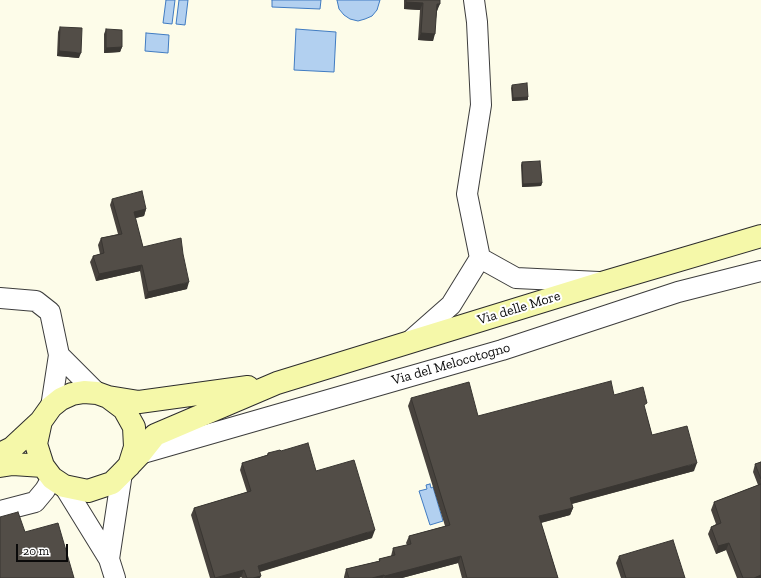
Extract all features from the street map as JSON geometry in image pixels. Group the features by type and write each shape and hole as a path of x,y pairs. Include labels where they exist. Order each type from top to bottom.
{"main road":[{"name":"Via delle More","path":"277,383 605,282 761,236"},
{"path":"0,466 13,464 53,476 88,490 112,483 131,465 155,435 277,383"},
{"path":"0,454 12,448 60,399 72,394 84,392 139,402 173,396 277,383"},
{"path":"102,395 124,409 134,427 135,447 131,465"},
{"path":"46,414 36,444 53,476"}],"street":[{"path":"409,342 451,305 480,258 467,194 481,105 477,22 474,0"},
{"path":"480,258 516,278 605,282"},
{"name":"Via del Melocotogno","path":"131,465 502,350 678,292 761,272"},
{"path":"0,298 36,301 50,312 60,355 46,414"},
{"path":"60,355 102,395"},
{"path":"109,559 131,465"},
{"path":"0,511 35,502 45,490 53,476 109,559 115,578"}],"water":[{"path":"166,0 175,0 172,24 163,23"},
{"path":"179,0 188,0 185,25 176,24"},
{"path":"272,0 321,0 320,9 272,7"},
{"path":"337,0 380,0 377,10 372,16 358,21 350,19 344,15 339,9"},
{"path":"296,29 336,32 334,72 294,70"},
{"path":"146,33 169,35 168,53 145,51"},
{"path":"430,484 431,488 433,487 443,521 430,525 419,491 427,489 426,485"}],"building":[{"path":"406,0 440,0 440,4 437,4 435,34 421,33 423,3 406,2"},
{"path":"60,27 82,28 81,53 59,51"},
{"path":"106,29 122,30 122,47 106,48"},
{"path":"527,83 528,97 513,98 512,85"},
{"path":"540,161 542,183 523,184 522,162"},
{"path":"142,191 146,209 134,212 143,247 181,238 189,282 148,292 142,265 99,274 93,256 104,253 101,238 122,234 112,199"},
{"path":"611,381 614,395 643,387 647,403 644,405 652,435 687,426 697,463 570,498 573,508 539,516 558,578 467,578 461,556 385,576 372,578 349,578 346,569 380,561 379,559 395,555 393,548 411,544 409,536 450,525 411,398 469,382 478,416"},
{"path":"308,443 316,471 354,460 375,530 258,566 261,576 247,578 244,570 215,578 194,508 251,491 242,463 268,455 268,453 281,451"},
{"path":"761,462 761,479 755,464"},
{"path":"761,484 761,575 754,578 743,578 729,543 718,546 711,527 721,523 714,502"},
{"path":"18,512 25,532 58,523 74,578 0,578 0,517"},
{"path":"673,540 685,578 626,578 619,556"}]}
